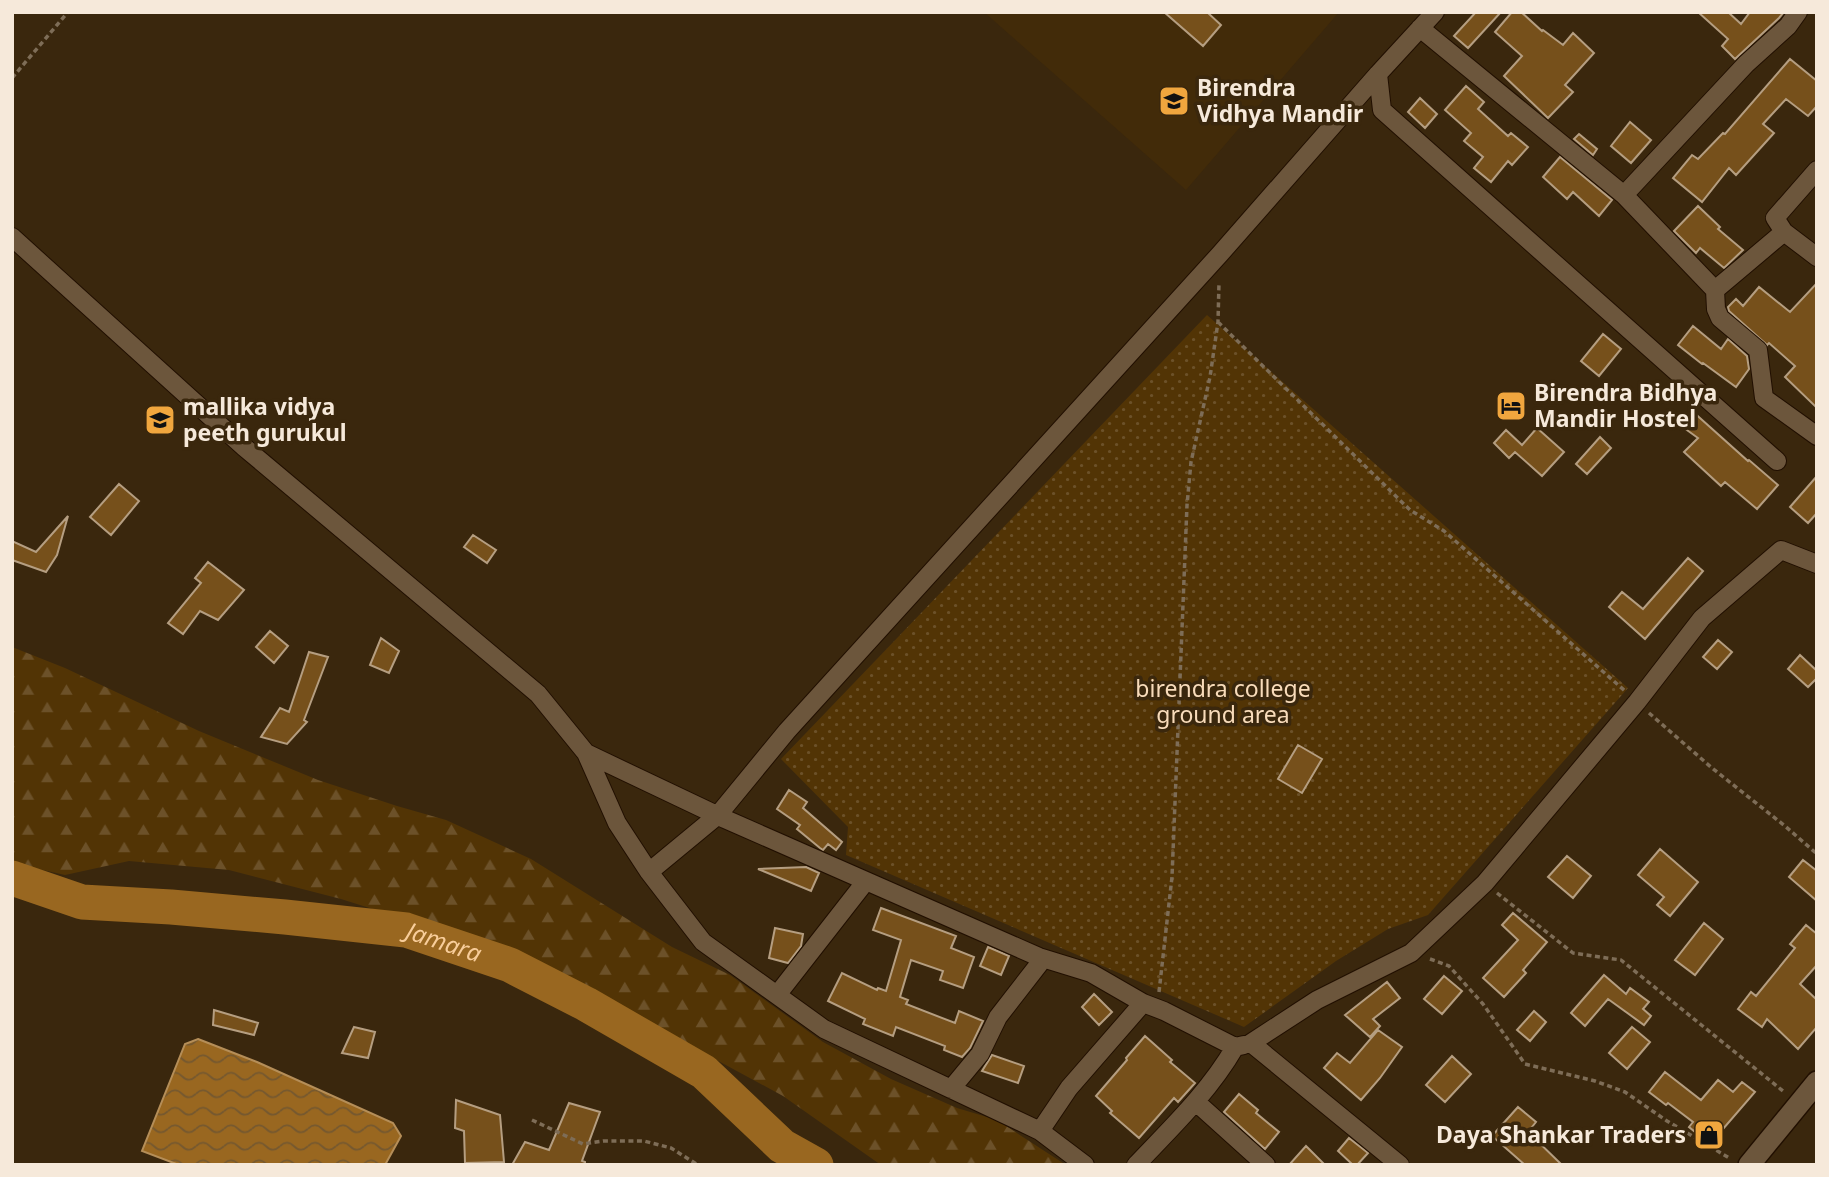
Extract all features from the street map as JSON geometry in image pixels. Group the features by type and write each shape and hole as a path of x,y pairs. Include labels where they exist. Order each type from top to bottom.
{"street":[{"path":"649,872 718,815 787,730 1220,254 1435,12"},
{"path":"1624,195 1746,64 1788,26 1798,12"},
{"path":"1420,28 1624,195 1715,290 1716,309 1720,318 1758,350 1764,398 1817,436"},
{"path":"1378,74 1382,110 1777,461"},
{"path":"1817,170 1775,218 1784,232 1817,257"},
{"path":"1715,290 1784,232"},
{"path":"12,237 244,447 538,694 586,753 617,823 649,872 703,942 824,1029 1040,1131 1085,1165"},
{"path":"1136,1165 1196,1102 1243,1045 1317,1000 1412,953 1485,883 1637,702 1702,618 1781,550 1817,564"},
{"path":"586,753 718,815 1043,959 1091,973 1143,1003 1243,1045 1401,1165"},
{"path":"777,995 866,881"},
{"path":"951,1089 980,1054 998,1017 1043,959"},
{"path":"1040,1131 1069,1088 1143,1003"},
{"path":"1749,1165 1817,1082"},
{"path":"1196,1102 1266,1165"}],"path":[{"path":"12,78 68,12"},
{"path":"1164,1011 1158,998 1172,877 1186,505 1191,462 1210,377 1218,322 1220,254"},
{"path":"1218,322 1410,510 1444,531 1712,768 1817,855"},
{"path":"1485,883 1573,953 1620,960 1799,1104"},
{"path":"1412,953 1448,966 1483,1004 1525,1064 1595,1081 1625,1092 1740,1165"},
{"path":"532,1120 583,1144 644,1141 671,1148 698,1165"}],"shaded area":[{"name":"Birendra Vidhya Mandir","path":"984,12 1339,12 1186,190"}],"green space":[{"name":"birendra college ground area","path":"1207,315 1628,688 1428,915 1388,929 1336,961 1244,1027 846,855 848,827 781,759"},
{"path":"12,647 65,668 199,731 318,780 446,820 531,859 672,947 730,975 823,1042 891,1079 957,1108 997,1120 1066,1165 881,1165 783,1096 582,987 487,945 341,899 229,870 129,861 65,875 12,863"}],"water":[{"path":"198,1039 257,1062 393,1123 401,1136 385,1165 179,1165 142,1151 185,1044"}],"building":[{"name":"Birendra Vidhya Mandir","path":"1164,12 1207,12 1221,25 1203,46"},
{"path":"1476,12 1501,12 1468,48 1454,36"},
{"path":"1512,12 1521,12 1563,45 1573,33 1594,53 1565,85 1573,92 1548,118 1504,76 1522,56 1495,32"},
{"path":"1698,12 1728,12 1741,24 1750,12 1784,12 1735,59 1722,46 1728,39"},
{"path":"1790,59 1817,81 1817,106 1808,116 1786,99 1763,124 1774,133 1736,175 1729,168 1702,202 1673,178 1692,155 1698,159 1725,134"},
{"path":"1466,86 1484,102 1478,109 1508,136 1511,133 1528,147 1512,165 1508,161 1491,182 1474,168 1483,157 1464,141 1471,133 1445,110"},
{"path":"1420,98 1437,114 1425,128 1408,112"},
{"path":"1630,122 1651,140 1631,163 1611,146"},
{"path":"1579,134 1597,149 1593,155 1574,139"},
{"path":"1560,157 1612,200 1599,216 1573,192 1567,199 1543,177"},
{"path":"1698,206 1720,227 1718,229 1743,250 1724,268 1700,248 1696,253 1674,231"},
{"path":"1817,283 1817,408 1785,377 1795,366 1769,343 1767,345 1729,311 1728,307 1736,299 1743,306 1759,287 1790,312"},
{"path":"1693,326 1721,349 1728,339 1747,356 1749,369 1736,387 1678,345"},
{"path":"1603,334 1621,349 1599,376 1581,361"},
{"path":"1691,410 1778,485 1757,509 1725,482 1721,486 1684,452 1698,438 1680,425"},
{"path":"1537,428 1564,452 1542,476 1515,452 1509,458 1494,443 1506,430 1522,445"},
{"path":"1600,437 1611,448 1587,474 1576,464"},
{"path":"1817,476 1817,513 1808,523 1790,507"},
{"path":"119,484 139,501 111,535 90,517"},
{"path":"68,516 57,555 46,572 12,560 12,541 36,552"},
{"path":"473,535 496,550 487,563 464,547"},
{"path":"1688,558 1703,571 1645,639 1609,607 1622,592 1643,609"},
{"path":"208,562 244,590 218,620 200,611 183,634 168,623 201,583 195,578"},
{"path":"270,631 288,646 274,663 256,647"},
{"path":"381,638 399,651 389,673 370,665"},
{"path":"1718,640 1732,652 1717,669 1703,657"},
{"path":"309,652 328,657 304,720 307,722 287,744 261,737 280,708 289,712"},
{"path":"1800,655 1817,671 1817,678 1808,687 1788,669"},
{"path":"1298,745 1322,759 1302,793 1278,779"},
{"path":"789,790 807,802 803,808 842,842 836,850 828,844 823,850 820,848 797,829 800,825 777,809"},
{"path":"1660,849 1698,882 1670,916 1657,905 1664,897 1638,875"},
{"path":"1567,856 1591,876 1573,898 1548,877"},
{"path":"1803,860 1817,871 1817,901 1789,877"},
{"path":"806,867 819,873 811,891 758,869"},
{"path":"881,908 956,936 951,948 974,957 963,988 940,980 943,971 911,960 900,997 908,1000 906,1004 955,1023 959,1011 983,1021 970,1048 962,1057 944,1050 945,1046 896,1027 893,1036 863,1024 865,1019 828,1001 842,973 877,990 886,991 901,940 873,930"},
{"path":"1513,913 1547,942 1523,970 1526,973 1504,997 1483,978 1518,940 1502,925"},
{"path":"1704,923 1723,939 1695,975 1675,960"},
{"path":"1806,925 1817,934 1817,965 1800,984 1817,1000 1817,1027 1798,1049 1767,1019 1762,1027 1738,1009 1751,992 1756,996 1795,948 1790,944"},
{"path":"775,928 803,934 801,946 788,963 769,958"},
{"path":"988,947 1009,956 1001,975 980,966"},
{"path":"1604,975 1626,994 1630,988 1649,1002 1643,1009 1651,1016 1644,1025 1608,999 1585,1026 1571,1013"},
{"path":"1444,976 1462,991 1442,1014 1424,999"},
{"path":"1387,982 1400,998 1373,1019 1380,1026 1370,1037 1345,1015"},
{"path":"1094,994 1112,1012 1099,1025 1082,1007"},
{"path":"214,1010 258,1023 254,1035 213,1025"},
{"path":"1534,1011 1546,1022 1530,1041 1517,1030"},
{"path":"354,1027 375,1032 368,1058 342,1053"},
{"path":"1632,1027 1650,1042 1627,1069 1609,1053"},
{"path":"1378,1030 1402,1047 1361,1100 1324,1068 1337,1053 1350,1063"},
{"path":"1145,1036 1195,1083 1178,1102 1174,1098 1139,1138 1110,1113 1112,1111 1096,1096"},
{"path":"992,1055 1024,1066 1018,1083 982,1071"},
{"path":"1452,1056 1471,1074 1445,1102 1426,1085"},
{"path":"1665,1072 1701,1100 1718,1080 1733,1092 1742,1082 1755,1092 1710,1144 1689,1127 1693,1122 1649,1092"},
{"path":"1239,1094 1279,1132 1265,1149 1224,1112"},
{"path":"456,1100 500,1115 504,1162 465,1163 464,1131 455,1128"},
{"path":"569,1103 600,1112 582,1161 585,1165 512,1165 525,1142 549,1150"},
{"path":"1518,1107 1536,1122 1528,1132 1562,1165 1525,1165 1492,1136"},
{"path":"1349,1138 1368,1153 1357,1165 1353,1165 1338,1151"},
{"path":"1306,1146 1325,1165 1289,1165"}],"waterway":[{"name":"Jamara","path":"12,878 82,902 171,907 406,930 510,965 586,1004 704,1072 782,1146 816,1165"}],"place":[{"name":"Birendra Vidhya Mandir","path":"1174,101"},
{"name":"Birendra Bidhya Mandir Hostel","path":"1511,406"},
{"name":"mallika vidya peeth gurukul","path":"160,420"},
{"name":"Daya Shankar Traders","path":"1709,1135"}]}
